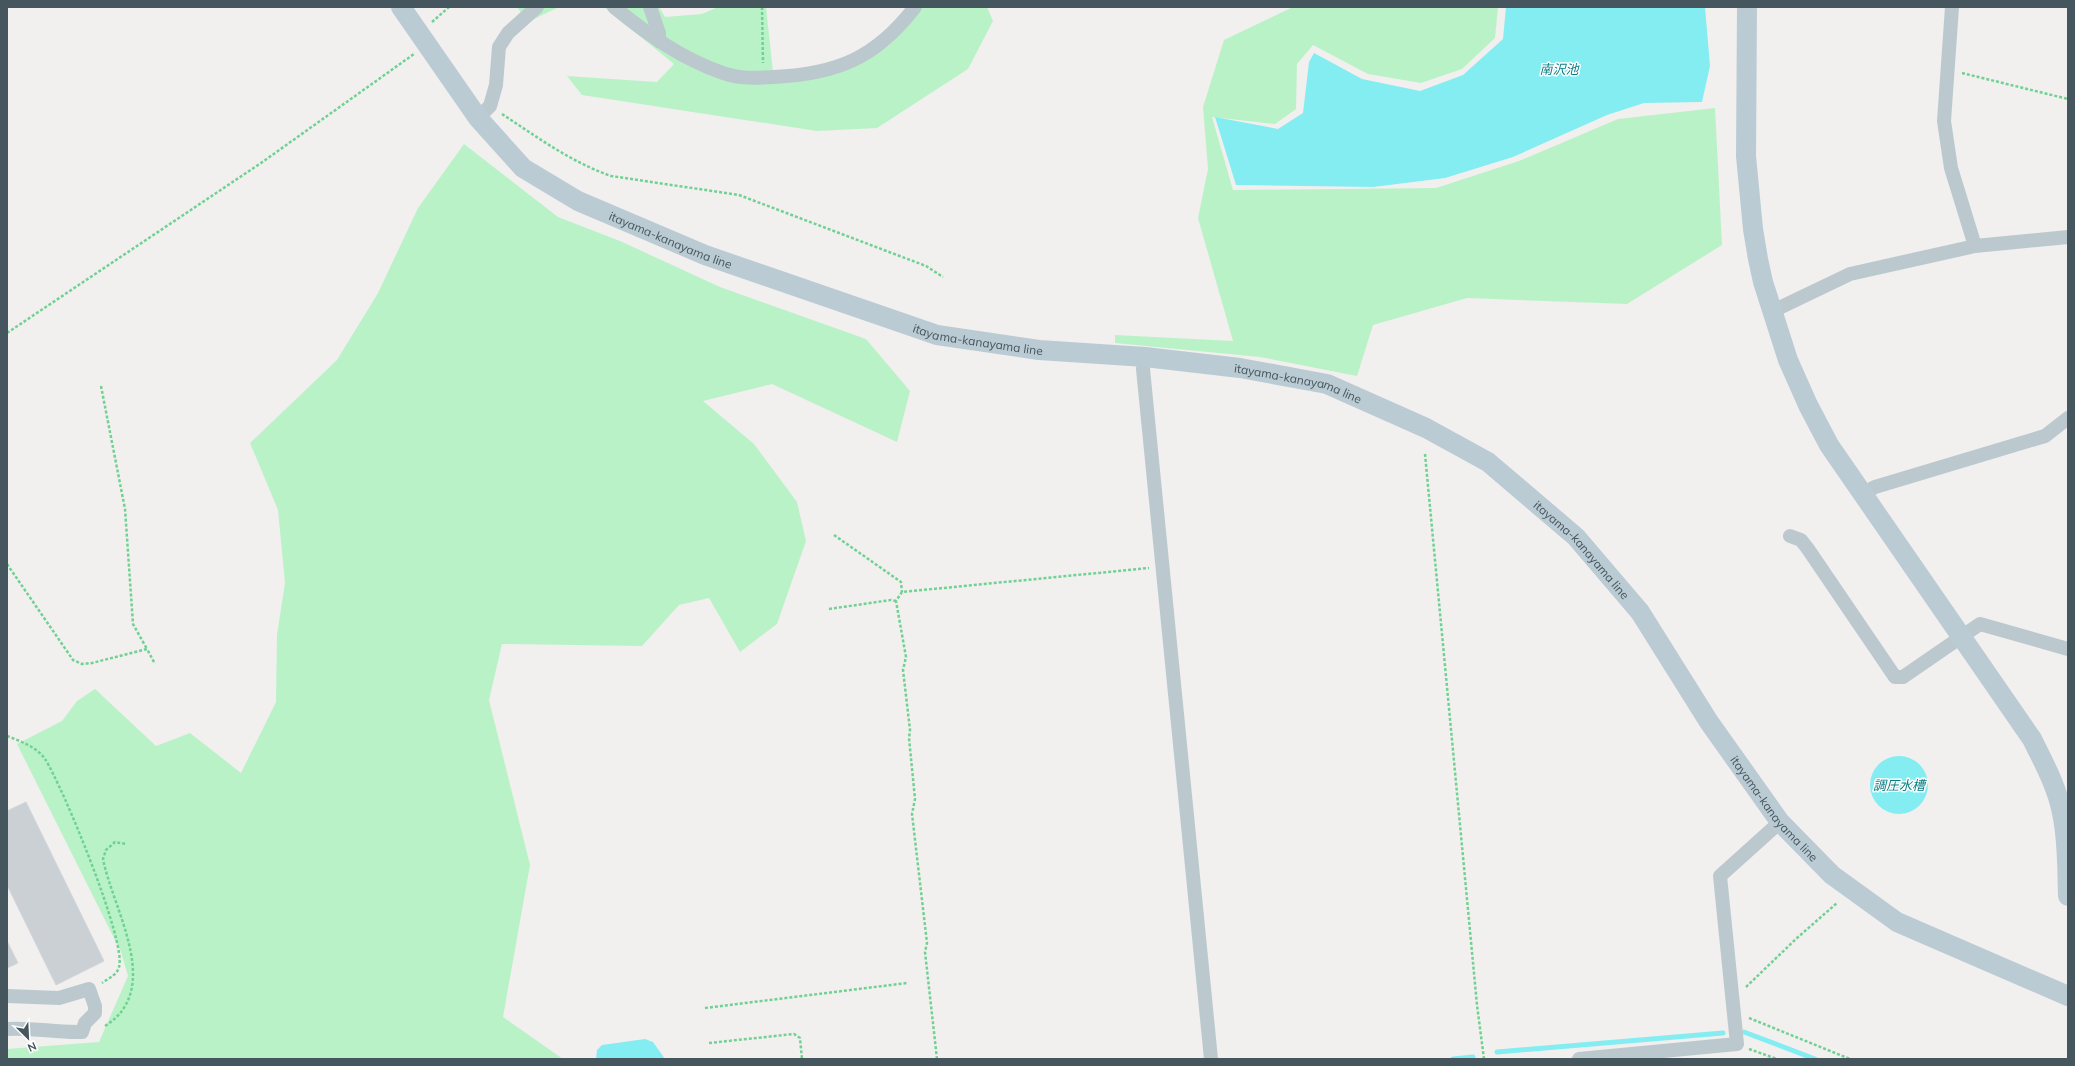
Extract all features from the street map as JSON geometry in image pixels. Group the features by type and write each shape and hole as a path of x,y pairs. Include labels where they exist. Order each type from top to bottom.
{"main road":[{"name":"itayama-kanayama line","path":"401,7 424,40 484,112 523,168 578,201 705,255 937,335 1039,350 1145,357 1240,368 1327,384 1426,428 1488,462 1576,537 1640,612 1710,722 1780,822 1832,875 1896,922 2068,996"},
{"path":"1747,7 1746,156 1749,193 1758,259 1763,282 1788,360 1808,405 1829,445 2012,708 2032,739 2047,767 2062,813 2066,837 2068,896"}],"street":[{"path":"484,112 496,86 499,47 508,33 537,7"},
{"path":"614,7 659,41 723,74 739,78 785,77 827,70 849,63 868,54 885,41 901,25 915,7"},
{"path":"650,7 659,33 659,41"},
{"path":"1952,7 1944,121 1947,146 1958,197 1975,246"},
{"path":"1773,311 1850,274 1975,246 2068,237"},
{"path":"1145,357 1143,369 1211,1059"},
{"path":"1862,494 1875,487 2045,436 2068,418"},
{"path":"1790,536 1800,540 1812,555 1895,677 1903,677 1961,635 1980,624 2068,649"},
{"path":"1579,1059 1737,1044 1720,876 1780,822"},
{"path":"7,996 59,998 89,989 95,1006 95,1013 85,1023 82,1032 60,1033 38,1030 7,1029"}],"path":[{"path":"7,333 261,163 424,40 434,20 450,7"},
{"path":"762,7 763,78"},
{"path":"1948,71 2068,99"},
{"path":"484,112 591,169 610,176 739,195 926,266 944,277"},
{"path":"101,386 125,509 133,624 155,664"},
{"path":"1425,454 1477,1005 1484,1059"},
{"path":"834,535 901,582 902,592 896,601 906,657 902,670 910,730 909,738 915,800 912,814 926,929 926,952 937,1059"},
{"path":"7,564 73,660 82,664 92,663 147,649"},
{"path":"902,592 1162,567"},
{"path":"829,609 891,600 896,601"},
{"path":"7,736 35,749 45,758 74,821 102,893 115,936 120,966 115,975 99,985 89,989"},
{"path":"82,1032 100,1029 111,1022 128,1002 132,988 133,969 130,947 104,859 106,850 115,842 126,844"},
{"path":"1732,995 1738,994 1745,988 1797,938 1837,903"},
{"path":"705,1008 907,984"},
{"path":"1734,1014 1745,1016 1850,1059"},
{"path":"709,1043 794,1034 800,1038 802,1059"},
{"path":"1737,1044 1777,1059"}],"green space":[{"path":"517,7 559,7 528,22"},
{"path":"604,7 659,7 665,17 702,14 718,7 766,7 774,81 863,62 889,45 911,20 919,7 987,7 993,21 968,69 877,128 817,131 582,95 567,76 657,82 674,64"},
{"path":"1293,7 1498,7 1495,38 1462,69 1421,83 1368,74 1313,45 1297,64 1296,109 1275,124 1212,117 1233,190 1436,188 1519,161 1618,119 1715,108 1722,245 1627,304 1467,298 1373,325 1357,376 1260,357 1115,343 1115,335 1233,341 1198,218 1208,169 1203,107 1224,40"},
{"path":"464,144 558,217 620,241 720,287 866,339 910,391 897,442 772,384 703,401 754,444 797,502 806,541 777,624 740,652 709,598 679,605 642,646 502,644 489,700 530,865 503,1017 563,1059 7,1059 7,1049 99,1042 128,976 121,952 17,744 62,721 77,701 95,689 156,746 190,733 241,773 276,702 277,635 285,583 278,510 250,443 337,360 378,293 418,208"}],"water":[{"name":"南沢池","path":"1506,7 1705,7 1710,66 1702,102 1644,103 1607,115 1513,157 1445,178 1373,187 1236,185 1215,117 1278,129 1303,113 1309,62 1314,53 1362,79 1420,91 1463,75 1503,39"},
{"name":"調圧水槽","path":"1893,756 1905,756 1920,764 1928,779 1928,791 1920,806 1905,814 1893,814 1878,806 1870,791 1870,779 1878,764"},
{"path":"645,1039 653,1042 665,1059 596,1059 597,1050 602,1045"}],"building":[{"path":"26,802 104,961 56,985 7,885 7,811"},
{"path":"7,941 18,963 7,968"}],"waterway":[{"path":"1744,1032 1815,1059"},
{"path":"1497,1052 1723,1033"},
{"path":"1453,1059 1473,1057"}]}
